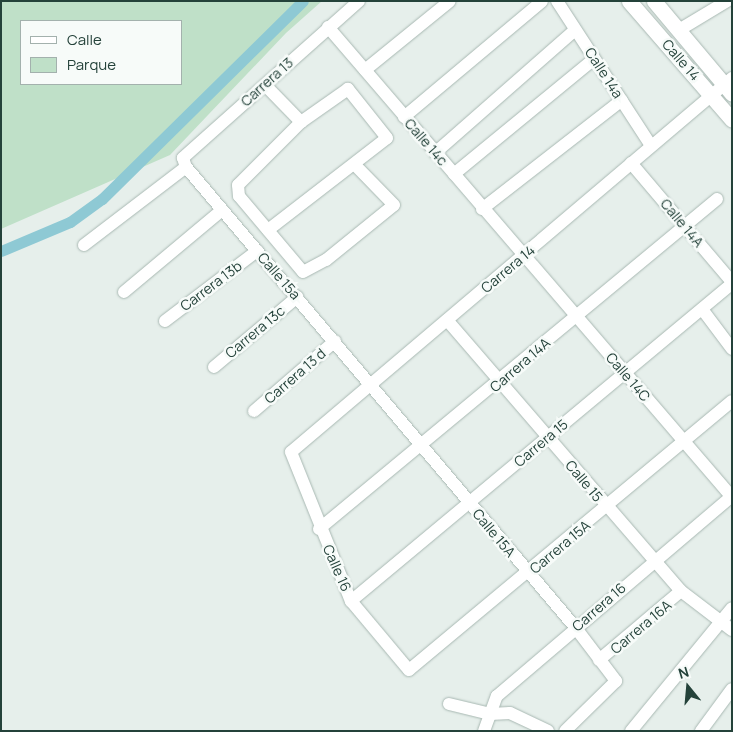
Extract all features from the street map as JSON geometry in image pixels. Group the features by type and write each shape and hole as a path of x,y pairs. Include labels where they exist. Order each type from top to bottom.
{"main road":[{"name":"Calle 14","path":"629,1 732,120"},
{"name":"Calle 14","path":"654,1 729,86"}],"street":[{"name":"Carrera 13","path":"186,167 183,158 190,149 360,1"},
{"path":"365,70 450,1"},
{"path":"404,117 542,1"},
{"name":"Calle 14a","path":"557,1 651,146"},
{"path":"679,30 727,1"},
{"name":"Calle 14c","path":"328,27 524,257"},
{"path":"435,153 575,30"},
{"path":"454,174 594,59"},
{"path":"265,85 301,122"},
{"name":"Carrera 14","path":"290,452 524,257 712,95 729,86"},
{"path":"268,230 355,165 387,138 348,89 301,122 238,185 239,196 303,272 326,260 394,205 355,165"},
{"path":"482,208 622,100"},
{"name":"Calle 14A","path":"631,163 686,226 732,283"},
{"path":"84,245 186,167"},
{"name":"Calle 15a","path":"186,167 372,384"},
{"name":"Carrera 14A","path":"319,529 501,383 575,317 718,199"},
{"path":"124,292 222,210"},
{"name":"Carrera 13b","path":"165,321 257,251"},
{"name":"Calle 14C","path":"524,257 732,496"},
{"name":"Carrera 15","path":"351,601 732,283"},
{"name":"Carrera 13c","path":"214,367 297,297"},
{"path":"702,309 732,349"},
{"name":"Calle 15","path":"448,320 607,508 654,558 681,591 732,630"},
{"name":"Carrera 13 d","path":"254,411 335,341"},
{"name":"Calle 15A","path":"372,384 469,503 576,627 616,681 565,731"},
{"name":"Carrera 15A","path":"409,670 607,508 732,401"},
{"name":"Calle 16","path":"290,452 319,529 351,601 409,670"},
{"name":"Carrera 16","path":"484,731 497,696 654,558 732,496"},
{"name":"Carrera 16A","path":"599,660 681,591"},
{"path":"631,731 732,608"},
{"path":"700,731 732,689"},
{"path":"449,704 490,714 510,713 548,731"}],"green space":[{"path":"1,1 322,1 286,33 170,155 1,229"}],"waterway":[{"path":"1,251 70,222 102,199 303,1"}]}
